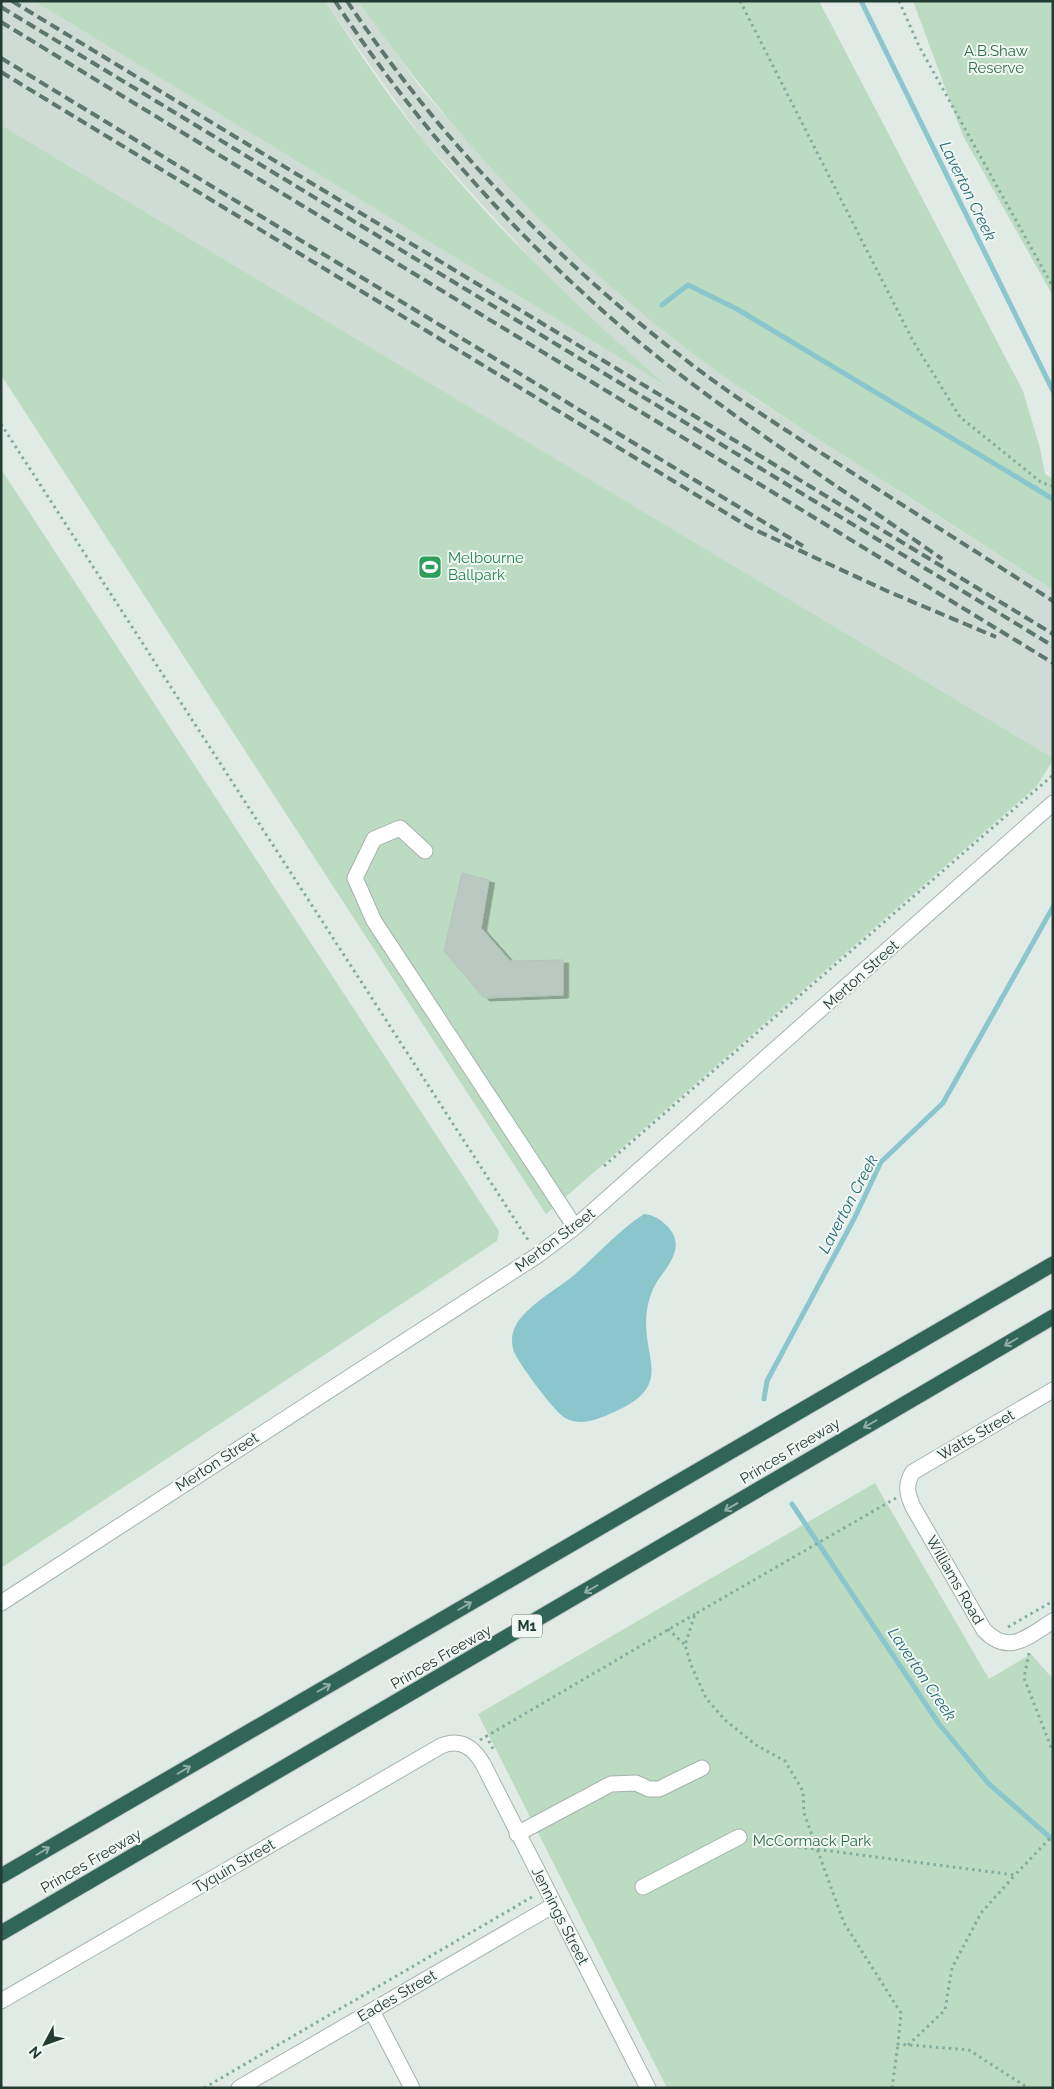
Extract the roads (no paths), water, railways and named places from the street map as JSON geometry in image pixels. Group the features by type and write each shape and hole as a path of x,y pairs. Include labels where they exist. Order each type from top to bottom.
{"highway":[{"name":"Princes Freeway","path":"1,1876 1053,1264"},
{"name":"Princes Freeway","path":"1,1933 1053,1317"}],"street":[{"name":"Merton Street","path":"1,1603 538,1255 575,1227 1053,803"},
{"path":"425,851 400,828 374,839 355,878 374,921 575,1227"},
{"name":"Watts Street","path":"907,1486 913,1472 1053,1390"},
{"name":"Williams Road","path":"907,1486 914,1507 984,1630 993,1640 1003,1643 1016,1643 1053,1621"},
{"name":"Tyquin Street","path":"1,2001 441,1746 455,1742 469,1747"},
{"name":"Jennings Street","path":"469,1747 483,1764 648,2088"},
{"path":"517,1834 611,1784 636,1783 649,1789 659,1790 702,1768"},
{"path":"643,1888 744,1839"},
{"name":"Eades Street","path":"239,2088 554,1904"},
{"path":"372,2011 412,2088"}],"water":[{"path":"644,1214 654,1216 667,1226 676,1242 673,1257 654,1288 647,1307 646,1327 652,1369 650,1380 645,1391 633,1402 614,1412 585,1422 567,1419 547,1400 515,1354 512,1338 513,1332 530,1308 573,1276 616,1236"}],"waterway":[{"name":"Laverton Creek","path":"861,1 1053,391"},
{"path":"662,305 688,285 737,309 1053,499"},
{"name":"Laverton Creek","path":"764,1399 767,1381 854,1219 881,1162 943,1103 1053,907"},
{"name":"Laverton Creek","path":"792,1504 939,1724 988,1783 1053,1840"}],"railway":[{"path":"12,1 1053,634"},
{"path":"335,1 366,47 433,135 507,218 586,295 665,363 742,421 942,559"},
{"path":"347,1 383,53 463,152 550,244 645,328 752,408 1053,601"},
{"path":"1,7 1053,646"},
{"path":"1,22 1053,663"},
{"path":"1,58 803,546"},
{"path":"1,72 749,527 887,591 996,637"}],"place":[{"name":"Melbourne Ballpark","path":"430,567"}],"park label":[{"name":"A.B.Shaw Reserve","path":"996,60"},
{"name":"McCormack Park","path":"812,1841"}]}
